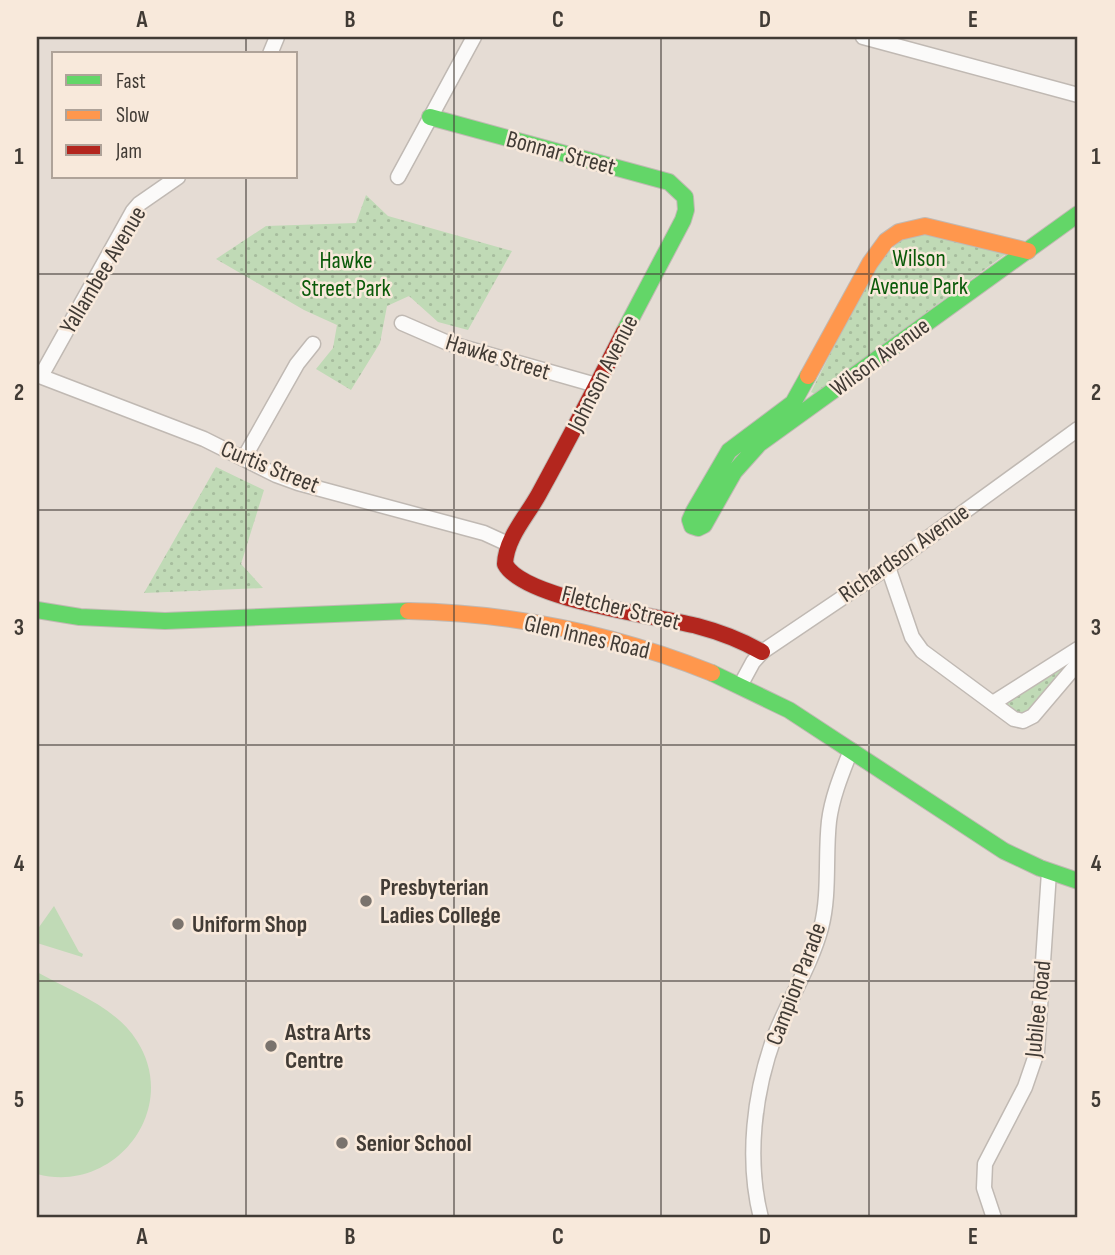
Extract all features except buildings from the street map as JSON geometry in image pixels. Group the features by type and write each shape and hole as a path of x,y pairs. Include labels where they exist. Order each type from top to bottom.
{"street":[{"path":"398,177 474,37"},
{"path":"863,37 1078,96"},
{"name":"Bonnar Street","path":"430,117 669,182 685,197"},
{"name":"Yallambee Avenue","path":"39,376 133,211 177,178"},
{"name":"Johnson Avenue","path":"508,544 533,505 683,220 687,210 685,197"},
{"name":"Wilson Avenue","path":"718,481 742,459 754,439 1078,214"},
{"name":"Wilson Avenue","path":"797,408 870,263 894,233 912,226 925,226 1028,251"},
{"name":"Hawke Street","path":"402,323 448,343 596,386"},
{"path":"244,458 297,364 313,344"},
{"name":"Curtis Street","path":"39,376 204,439 298,483 484,533 508,544"},
{"name":"Richardson Avenue","path":"740,686 753,662 762,652 888,567 1078,429"},
{"name":"Fletcher Street","path":"508,544 505,557 507,569 526,582 581,601 704,629 744,642 762,652"},
{"path":"888,567 912,637 922,651 1006,714 1023,721 1033,716 1078,663"},
{"name":"Glen Innes Road","path":"37,610 66,616 149,621 381,611 479,615 535,623 617,640 694,666 740,686 809,722 976,835 1023,862 1078,881"},
{"path":"993,703 1078,649"},
{"name":"Campion Parade","path":"761,1218 754,1162 760,1085 775,1035 822,924 829,822 833,799 851,750"},
{"name":"Jubilee Road","path":"994,1218 984,1188 985,1164 1025,1087 1037,1052 1049,872"}],"green space":[{"name":"Hawke Street Park","path":"366,195 388,216 512,251 468,330 438,322 409,296 387,306 380,343 351,390 316,369 333,348 337,325 304,310 216,259 266,226 356,223"},
{"name":"Wilson Avenue Park","path":"913,230 1007,253 815,394 811,392 876,263"},
{"path":"216,467 264,490 241,564 263,588 144,593"},
{"path":"1078,649 1078,663 1023,721 993,703"},
{"path":"54,906 79,952 83,954 82,957 37,943 37,930"},
{"path":"37,972 92,1001 117,1019 137,1041 148,1067 151,1094 145,1119 132,1141 114,1159 91,1172 65,1177 37,1174"}],"traffic: fast":[{"path":"430,117 669,182 685,197 686,210 683,220 624,332"},
{"path":"808,376 793,403 729,451 694,511 690,520 692,526 698,528 704,525 734,472 759,444 1078,214"},
{"path":"37,610 80,617 165,621 408,611"},
{"path":"712,673 789,710 1004,851 1040,868 1078,881"}],"traffic: slow":[{"path":"808,376 870,263 886,241 899,232 925,226 1028,251"},
{"path":"408,611 486,616 563,628 638,647 712,673"}],"traffic: jam":[{"path":"624,332 540,492 513,535 505,564 517,576 537,587 563,596 706,628 762,652"}],"place":[{"name":"Presbyterian Ladies College","path":"366,901"},
{"name":"Uniform Shop","path":"178,924"},
{"name":"Astra Arts Centre","path":"271,1046"},
{"name":"Senior School","path":"342,1143"}]}
